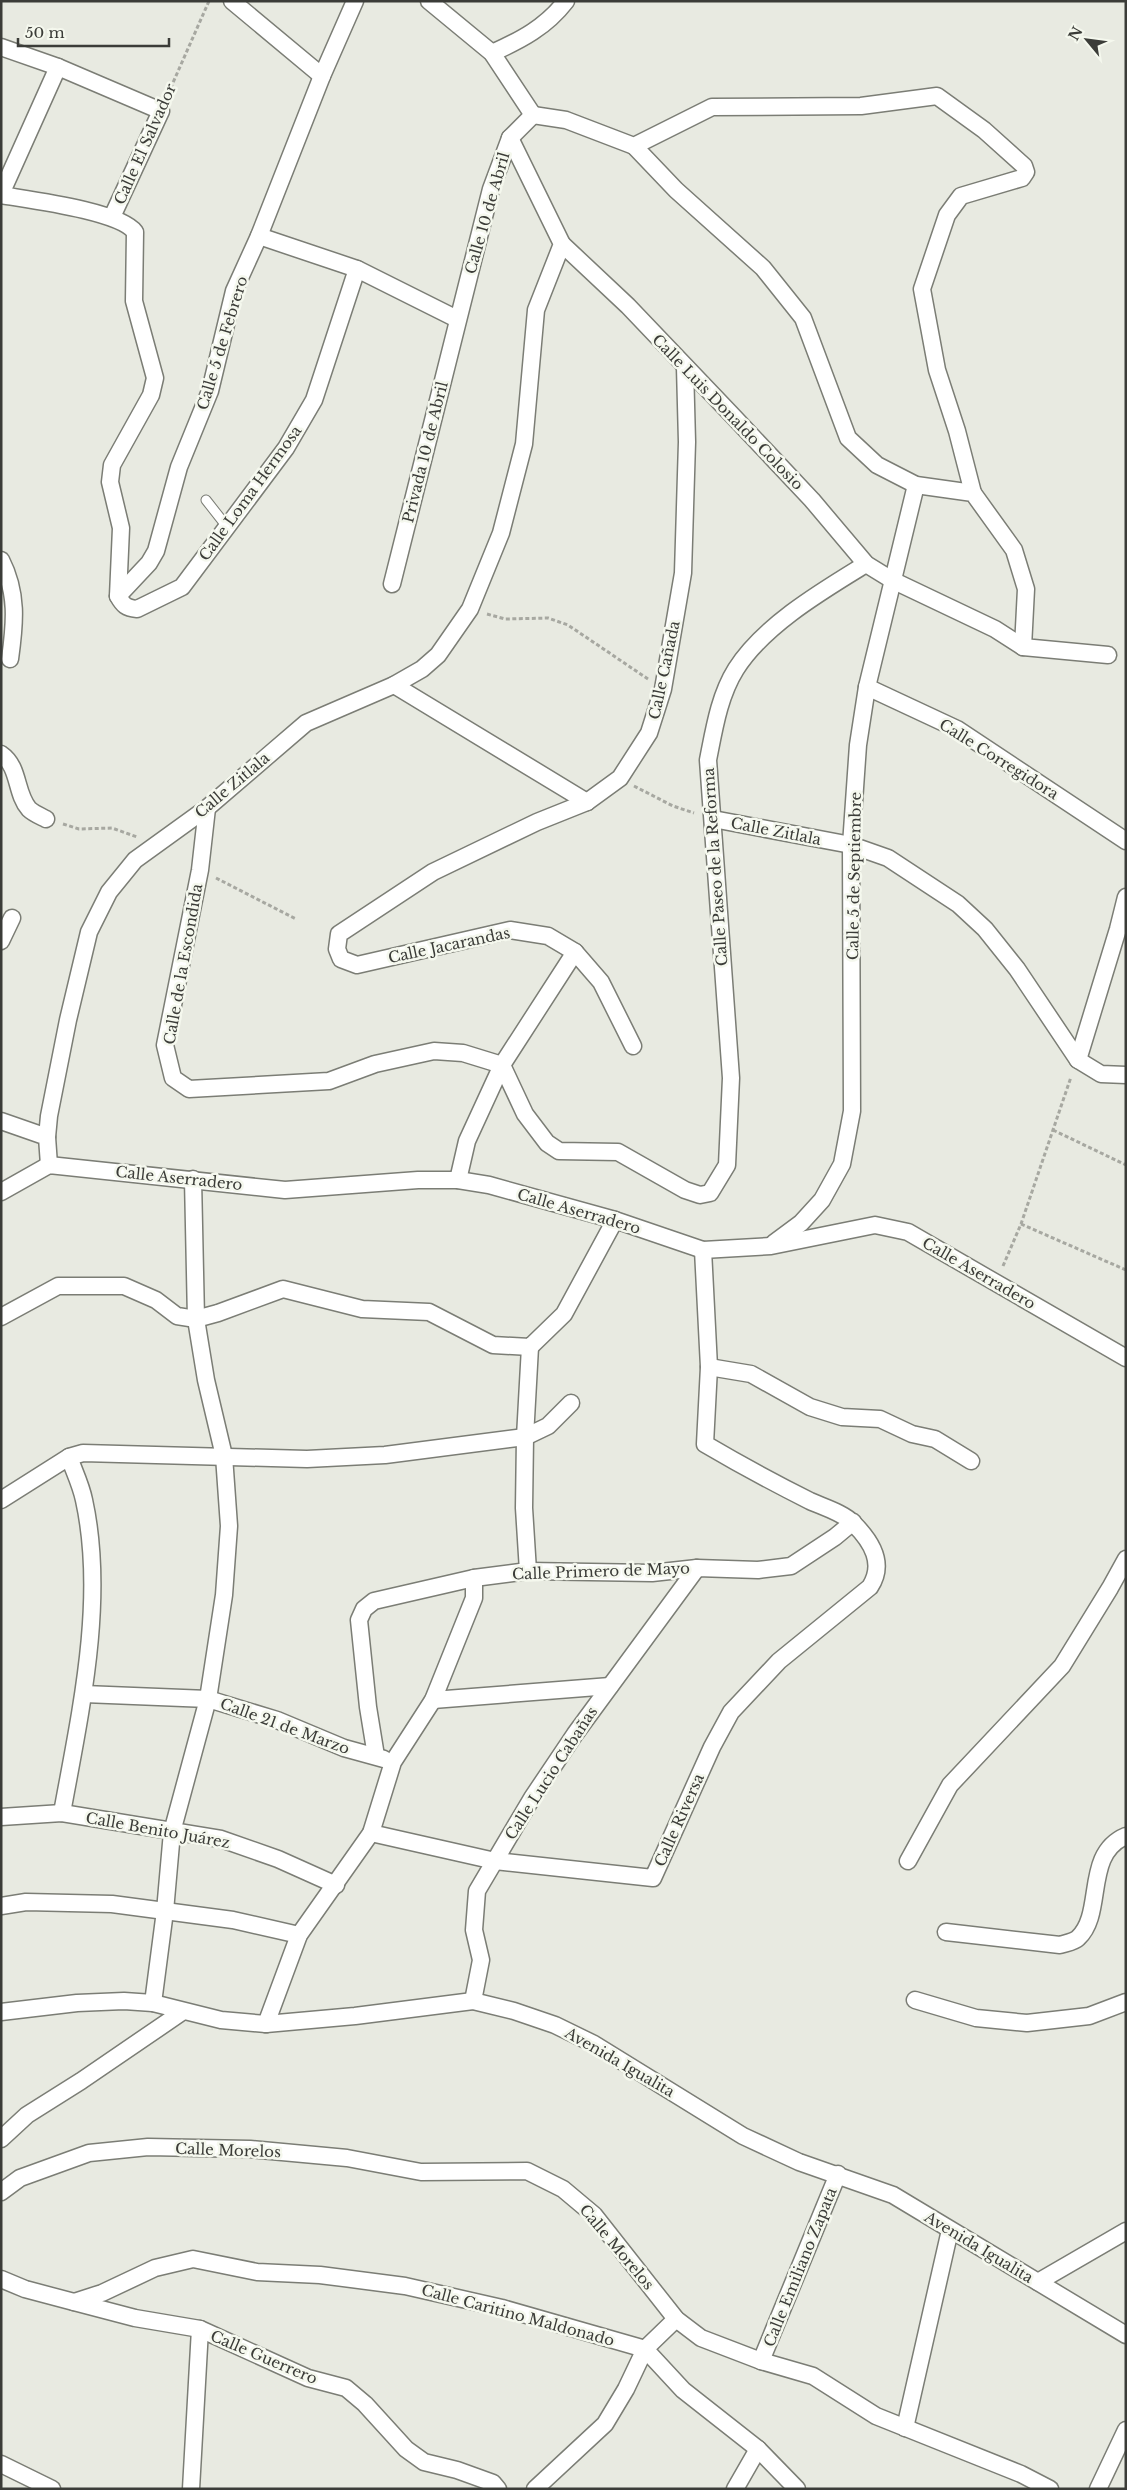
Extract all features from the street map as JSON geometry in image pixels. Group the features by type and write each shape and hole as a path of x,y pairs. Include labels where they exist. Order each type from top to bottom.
{"street":[{"path":"232,1 322,76"},
{"name":"Calle 5 de Febrero","path":"118,596 149,563 156,551 179,467 210,390 234,291 259,236 322,76 355,1"},
{"path":"429,1 492,53 533,115 566,120 634,146 676,190 763,268 803,318 848,438 877,465 916,485 973,493"},
{"path":"492,53 530,36 558,12 566,1"},
{"path":"1,47 58,67 161,111"},
{"path":"58,67 1,194 112,217"},
{"path":"634,146 712,107 861,106 937,96 984,130 1024,166 1026,172 1022,178 961,196 947,215 922,289 937,370 957,431 973,493 1014,550 1026,589 1023,647 1108,655"},
{"name":"Calle El Salvador","path":"118,596 121,528 110,482 112,465 151,395 155,378 134,300 135,232 130,225 112,217 161,111"},
{"name":"Calle 10 de Abril","path":"457,319 491,189 510,138 533,115"},
{"path":"510,138 562,244"},
{"path":"259,236 357,269 457,319"},
{"name":"Calle Luis Donaldo Colosio","path":"562,244 628,306 812,500 866,564 892,580 995,629 1023,647"},
{"name":"Calle Zitlala","path":"49,1165 47,1137 49,1116 66,1030 89,932 109,892 135,860 155,843 207,808 306,723 394,685 422,669 438,655 470,609 501,533 524,444 536,310 562,244"},
{"name":"Calle Loma Hermosa","path":"118,596 123,606 137,610 182,587 228,528 286,448 314,400 357,269"},
{"name":"Privada 10 de Abril","path":"392,584 457,319"},
{"name":"Calle Cañada","path":"337,949 339,934 434,872 537,822 587,802 620,778 649,733 663,689 683,573 687,442 685,367"},
{"name":"Calle 5 de Septiembre","path":"771,1246 801,1223 822,1200 842,1164 852,1110 851,844 858,745 868,687 916,485"},
{"path":"1,560 9,574 15,604 10,659"},
{"name":"Calle Paseo de la Reforma","path":"502,1064 525,1114 547,1143 559,1151 618,1152 686,1190 700,1195 710,1194 727,1165 730,1135 731,1078 708,760 719,709 735,670 756,644 828,587 866,564"},
{"path":"394,685 587,802"},
{"name":"Calle Corregidora","path":"868,687 957,729 1126,841"},
{"path":"1,754 13,766 23,800 30,810 46,819"},
{"name":"Calle de la Escondida","path":"207,808 200,870 165,1045 174,1078 189,1089 329,1080 375,1064 434,1051 463,1053 502,1064"},
{"name":"Calle Zitlala","path":"713,819 851,844 888,858 958,904 985,929 1017,969 1078,1060"},
{"path":"1126,897 1078,1060 1101,1074 1126,1075"},
{"path":"1,941 12,918"},
{"name":"Calle Jacarandas","path":"337,949 341,959 357,965 510,930 548,936 575,952 601,982 633,1046"},
{"path":"458,1180 467,1141 502,1064 575,952"},
{"path":"1,1121 47,1137"},
{"path":"1,1192 49,1165"},
{"name":"Calle Aserradero","path":"49,1165 285,1190 418,1180 458,1180 489,1185 615,1220 703,1250 771,1246 875,1225 908,1232 1126,1358"},
{"path":"153,2003 165,1912 172,1832 208,1699 224,1595 229,1526 224,1456 206,1380 196,1319 193,1179"},
{"path":"528,1571 524,1508 525,1436 530,1347 564,1314 615,1220"},
{"path":"703,1250 709,1367 705,1444 752,1472 853,1522"},
{"path":"1,1317 58,1286 124,1286 156,1300 178,1316 196,1319 283,1289 362,1309 428,1312 493,1345 530,1347"},
{"path":"709,1367 751,1374 810,1407 842,1416 880,1419 912,1434 935,1439 971,1461"},
{"path":"1,1500 69,1457 83,1453 307,1459 385,1454 525,1436 548,1426 571,1403"},
{"path":"62,1813 84,1694 92,1555 84,1499 69,1457"},
{"name":"Calle Primero de Mayo","path":"376,1756 368,1707 359,1620 364,1609 374,1601 474,1578 528,1571 652,1573 697,1568 758,1570 791,1566 835,1537 853,1522"},
{"name":"Calle Riversa","path":"371,1833 495,1861 653,1878 712,1747 731,1712 779,1661 870,1587 877,1577 878,1563 872,1546 853,1522"},
{"path":"908,1862 950,1785 1062,1666 1126,1558"},
{"name":"Calle Lucio Cabañas","path":"473,2001 481,1960 474,1930 477,1891 532,1798 610,1686 644,1644 697,1568"},
{"path":"266,2024 299,1936 371,1833 393,1762 433,1700 474,1598 474,1578"},
{"path":"433,1700 490,1698 610,1686"},
{"name":"Calle 21 de Marzo","path":"84,1694 208,1699 278,1720 344,1748 393,1762"},
{"name":"Calle Benito Juárez","path":"1,1817 62,1813 221,1839 278,1858 336,1885"},
{"path":"946,1932 1060,1945 1078,1939 1087,1926 1104,1852 1114,1841 1126,1836"},
{"path":"1,1906 26,1902 112,1904 233,1920 299,1936"},
{"path":"915,2000 976,2018 1027,2023 1089,2016 1126,2002"},
{"name":"Avenida Igualita","path":"1,2012 77,2003 124,2001 153,2003 182,2012 221,2020 266,2024 355,2016 473,2001 514,2011 555,2025 594,2044 743,2136 799,2162 838,2174 893,2196 1126,2335"},
{"path":"1,2139 27,2114 81,2081 182,2012"},
{"name":"Calle Morelos","path":"1,2192 20,2178 90,2153 148,2147 279,2151 347,2158 421,2172 527,2172 564,2188 594,2215 676,2319 701,2338 761,2360 813,2376 876,2416 1022,2474 1050,2489"},
{"name":"Calle Emiliano Zapata","path":"761,2360 838,2174"},
{"path":"905,2428 950,2230"},
{"path":"1038,2282 1126,2231"},
{"name":"Calle Caritino Maldonado","path":"74,2302 102,2293 155,2268 193,2259 257,2272 320,2275 405,2286 502,2308 645,2349"},
{"name":"Calle Guerrero","path":"1,2279 25,2289 135,2318 200,2329 308,2378 346,2388 366,2404 406,2449 424,2462 457,2470 493,2483 498,2489"},
{"path":"535,2489 605,2424 626,2389 645,2349 676,2319"},
{"path":"191,2489 200,2329"},
{"path":"645,2349 683,2390 758,2449 797,2489"},
{"path":"1098,2489 1126,2430"},
{"path":"735,2489 758,2449"},
{"path":"1,2464 52,2489"}],"lane":[{"path":"206,500 228,528"}],"path":[{"name":"Calle El Salvador","path":"161,111 208,1"},
{"path":"470,609 505,619 548,618 568,625 663,689"},
{"name":"Calle Zitlala","path":"620,778 673,806 713,819"},
{"path":"46,819 79,829 112,828 155,843"},
{"path":"200,870 296,918"},
{"path":"995,1283 1021,1224 1078,1060"},
{"path":"1053,1130 1126,1165"},
{"path":"1021,1224 1126,1270"}]}
